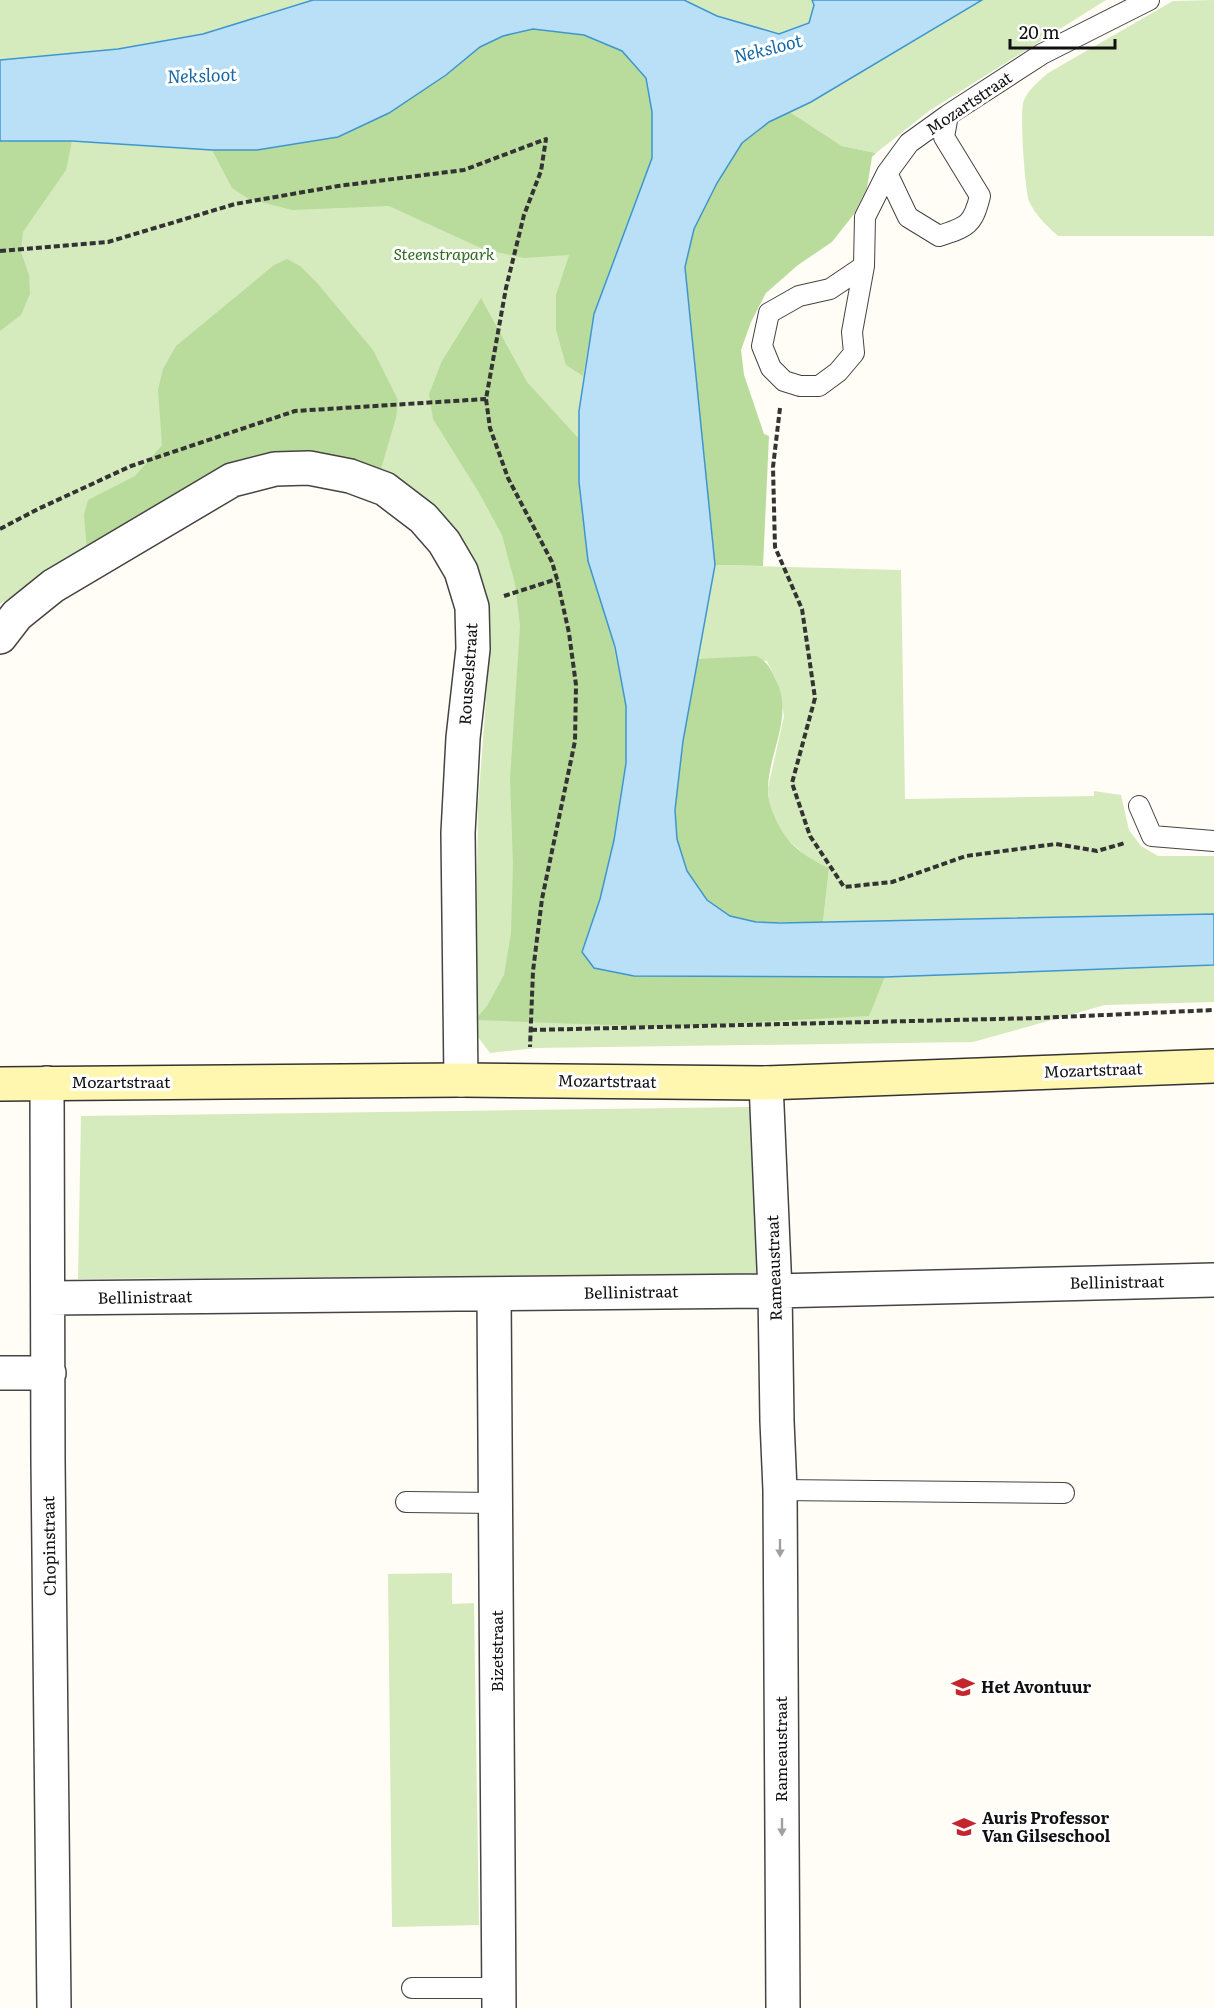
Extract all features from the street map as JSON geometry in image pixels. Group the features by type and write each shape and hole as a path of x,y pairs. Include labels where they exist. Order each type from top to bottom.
{"main road":[{"name":"Mozartstraat","path":"0,1084 461,1080 766,1083 1214,1066"}],"street":[{"name":"Rousselstraat","path":"0,637 17,615 53,586 232,480 275,469 309,468 350,476 385,489 423,518 444,543 461,571 472,607 473,649 463,738 458,833 461,1080"},
{"name":"Chopinstraat","path":"47,1083 54,2008"},
{"name":"Rameaustraat","path":"766,1083 775,1291 780,1490 783,2008"},
{"name":"Bellinistraat","path":"48,1298 775,1291 1214,1280"},
{"name":"Bizetstraat","path":"494,1294 498,1998"},
{"path":"0,1373 49,1373"}],"lane":[{"name":"Mozartstraat","path":"784,381 800,386 819,386 838,372 854,353 852,332 864,266 866,217 887,173 909,144 948,114 1042,54 1149,0"},
{"path":"887,173 908,217 939,236 961,229 975,216 980,196 944,136 948,114"},
{"path":"784,381 771,368 762,346 769,314 799,296 830,289 864,266"},
{"path":"1139,806 1152,836 1214,841"},
{"path":"780,1490 1064,1493"},
{"path":"406,1503 496,1503"},
{"path":"412,1988 498,1998"}],"path":[{"path":"0,251 108,242 235,204 338,186 464,170 546,139 541,171 524,215 506,288 486,399 490,428 508,478 552,562 569,633 576,685 575,741 542,899 533,971 531,1030 1039,1018 1214,1010"},
{"path":"784,381 773,467 775,547 802,609 815,698 792,783 810,836 844,887 892,882 966,856 1056,844 1096,850 1152,836"},
{"path":"472,607 557,579"}],"green space":[{"path":"0,0 313,0 203,34 118,49 0,60"},
{"name":"Steenstrapark","path":"566,0 652,830 868,1016 885,977 1214,965 1214,1002 1105,1005 973,1042 536,1048 490,1053 478,1037 475,1020 478,806 489,659 489,615 477,573 331,460 87,551 0,604 0,100"},
{"path":"684,0 831,0 809,23 779,34 717,16"},
{"path":"982,0 1106,0 929,111 876,153 842,146 790,112 811,102"},
{"path":"1214,0 1214,236 1058,236 1038,216 1029,201 1022,133 1023,106 1026,96 1034,85 1048,73 1173,1"},
{"path":"533,29 584,35 622,51 646,78 652,112 652,158 594,314 583,376 566,365 556,330 556,295 569,255 524,258 483,249 389,206 292,210 249,199 232,188 212,150 257,150 389,113 446,75 480,47 503,36"},
{"path":"790,112 842,146 876,153 872,157 867,188 854,214 832,242 798,265 766,293 751,322 741,350 744,375 764,434 769,436 763,566 715,565 685,266 694,229 717,183 742,143 769,122"},
{"path":"0,141 72,141 66,170 23,232 21,252 29,275 30,294 21,315 0,331"},
{"path":"287,259 300,266 318,284 373,350 398,400 396,418 380,472 331,460 87,551 84,515 88,500 135,476 162,445 158,390 163,369 176,346 274,265"},
{"path":"481,298 527,382 579,439 579,482 626,706 626,763 614,840 600,899 583,953 594,968 634,976 885,977 869,1016 664,1027 475,1020 487,1006 504,975 511,933 513,864 510,779 520,626 515,584 502,535 478,491 433,419 429,394 442,361"},
{"path":"715,565 901,570 905,799 1094,796 1094,791 1121,795 1129,830 1141,846 1158,856 1214,856 1214,914 823,922 829,868 808,858 784,836 770,809 768,788 784,716 778,684 767,661 698,659"},
{"path":"756,656 766,663 781,693 782,720 769,774 768,788 772,811 782,832 793,845 813,860 829,868 823,922 756,922 730,916 707,900 687,871 677,839 675,810 683,741 698,659"},
{"path":"749,1107 754,1127 756,1274 78,1279 81,1116"},
{"path":"452,1573 452,1604 474,1603 479,1925 392,1927 388,1574"}],"water":[{"name":"Neksloot","path":"313,0 684,0 717,16 779,34 809,23 814,5 812,0 982,0 811,102 769,122 742,143 717,183 694,229 685,267 715,565 683,741 675,810 677,839 687,871 707,900 730,916 756,922 780,923 1214,914 1214,965 885,977 634,976 594,968 582,952 600,899 614,840 626,763 626,706 615,647 588,561 579,482 579,411 594,314 652,158 652,112 646,78 622,51 584,35 533,29 503,36 480,47 446,75 389,113 338,137 257,150 212,150 72,141 0,141 0,60 118,49 203,34"}],"place":[{"name":"Het Avontuur","path":"963,1687"},
{"name":"Auris Professor Van Gilseschool","path":"964,1827"}]}
